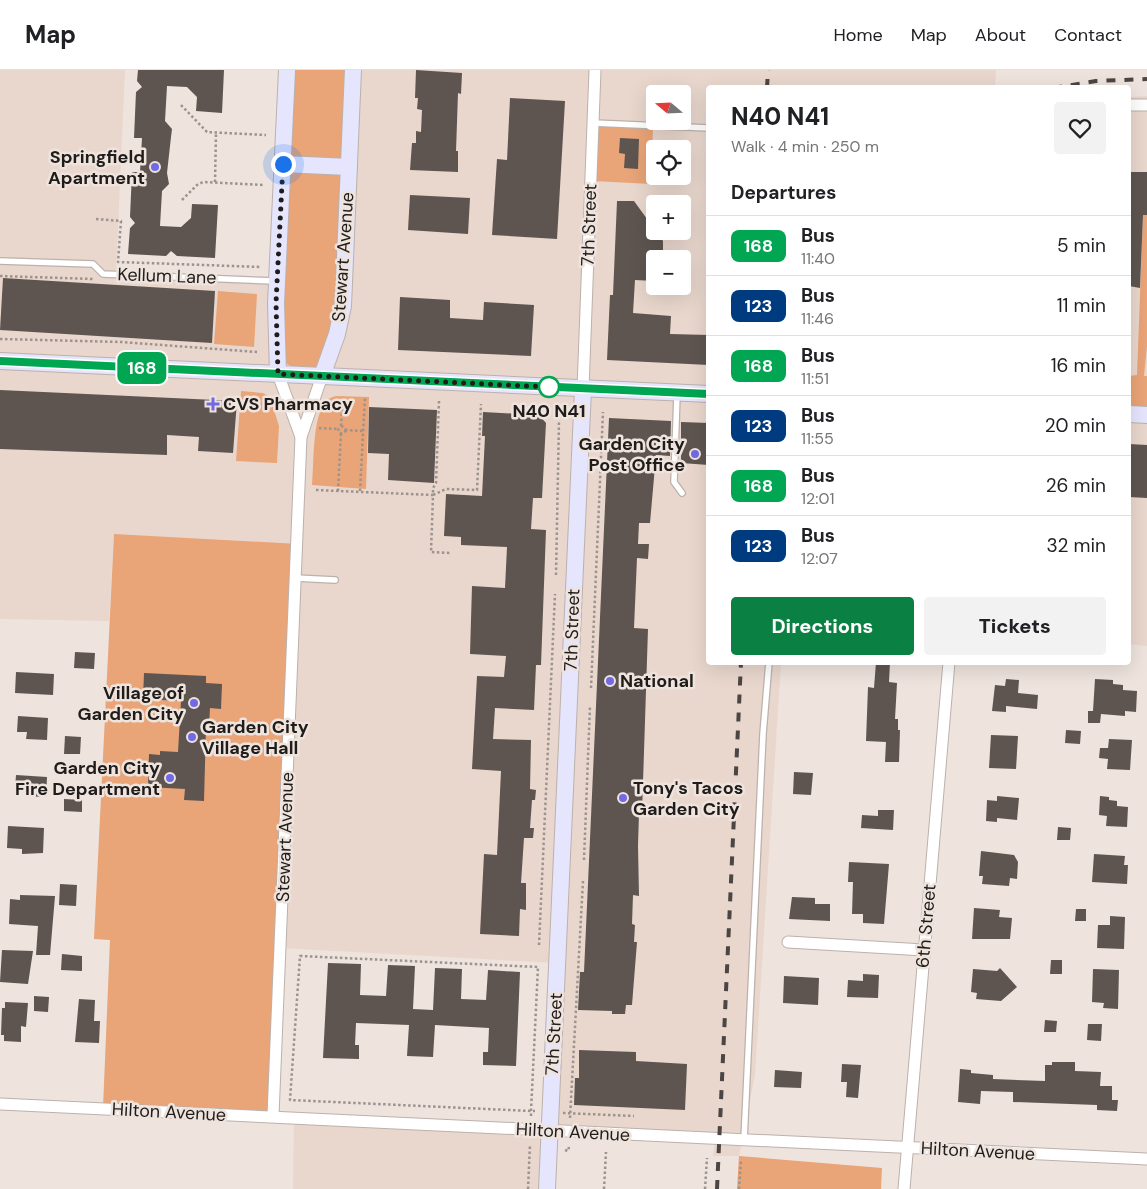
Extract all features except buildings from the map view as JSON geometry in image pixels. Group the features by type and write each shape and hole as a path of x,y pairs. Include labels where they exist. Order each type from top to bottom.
{"main road":[{"name":"Stewart Avenue","path":"278,374 277,281 287,70"},
{"name":"Stewart Avenue","path":"322,376 338,334 343,306 353,70"},
{"path":"283,164 349,167"},
{"path":"0,361 706,394"},
{"name":"7th Street","path":"547,1189 583,388"},
{"path":"1131,414 1147,415"}],"street":[{"name":"7th Street","path":"583,388 594,70"},
{"path":"1131,105 1147,105"},
{"name":"Stewart Avenue","path":"278,374 301,437"},
{"name":"Stewart Avenue","path":"273,1116 301,437 322,376"},
{"name":"6th Street","path":"904,1189 948,665"},
{"path":"788,942 924,950"},
{"name":"Hilton Avenue","path":"0,1104 1147,1159"}],"lane":[{"path":"593,123 706,128"},
{"name":"Kellum Lane","path":"0,261 94,264 104,274 277,281"},
{"path":"677,392 674,482 682,492"},
{"path":"295,578 335,580"},
{"path":"744,1140 768,665"}],"path":[{"path":"181,105 204,130 216,133 266,135"},
{"path":"215,182 216,133"},
{"path":"182,200 200,183 264,185"},
{"path":"96,219 121,221 118,262 261,267"},
{"path":"0,276 93,279"},
{"path":"0,339 121,342 257,352"},
{"path":"338,429 341,426 343,396"},
{"path":"360,492 365,397"},
{"path":"439,401 431,552 451,553"},
{"path":"316,490 433,495 446,489 477,490 481,404"},
{"path":"591,688 603,412"},
{"path":"556,575 559,420"},
{"path":"341,426 345,430 363,431"},
{"path":"319,428 338,429 342,433"},
{"path":"338,491 342,433 345,430"},
{"path":"539,945 555,594"},
{"path":"584,860 590,706"},
{"path":"570,1118 583,881"},
{"path":"531,1116 531,1111 538,967 300,956 290,1100 531,1111 535,1112"},
{"path":"563,1112 634,1116"},
{"path":"528,1189 531,1146"},
{"path":"565,1150 568,1151 569,1147"},
{"path":"604,1189 606,1152"},
{"path":"705,1189 707,1158"},
{"path":"739,1189 741,1160"}],"shaded area":[{"path":"0,70 125,70 116,274 277,281 354,70 996,70 995,85 706,85 706,665 781,665 755,1075 739,1156 713,1156 715,1137 550,1130 556,963 280,948 114,534 109,621 0,619"},
{"path":"284,70 354,70 344,276 320,369 294,368 284,362"},
{"path":"1147,96 1147,646 1131,644 1131,97"},
{"path":"595,125 646,127 646,130 653,130 653,140 646,140 646,184 593,181"},
{"path":"1143,215 1147,215 1147,346 1144,376 1147,376 1147,415 1131,414 1131,376 1137,375"},
{"path":"218,291 257,294 254,347 214,344"},
{"path":"241,391 263,393 270,397 279,426 277,463 236,461"},
{"path":"336,396 369,397 366,489 312,485 314,441 318,418 321,408 326,401"},
{"path":"114,534 299,544 273,1116 103,1108 110,940 94,939"},
{"path":"294,1119 550,1130 547,1189 293,1189"},
{"path":"739,1156 882,1168 881,1189 737,1189"}],"railway":[{"path":"767,85 768,70"},
{"path":"1071,85 1096,81 1147,79"},
{"path":"717,1189 741,665"}],"bus line":[{"name":"168","path":"0,361 706,394"}],"place":[{"name":"Springfield Apartment","path":"155,167"},
{"name":"N40 N41","path":"549,387"},
{"name":"CVS Pharmacy","path":"213,404"},
{"name":"Garden City Post Office","path":"695,454"},
{"name":"National","path":"610,681"},
{"name":"Village of Garden City","path":"194,703"},
{"name":"Garden City Village Hall","path":"192,737"},
{"name":"Garden City Fire Department","path":"170,778"},
{"name":"Tony's Tacos Garden City","path":"623,798"}],"route":[{"path":"283,164 276,303 278,374 549,387"}]}
